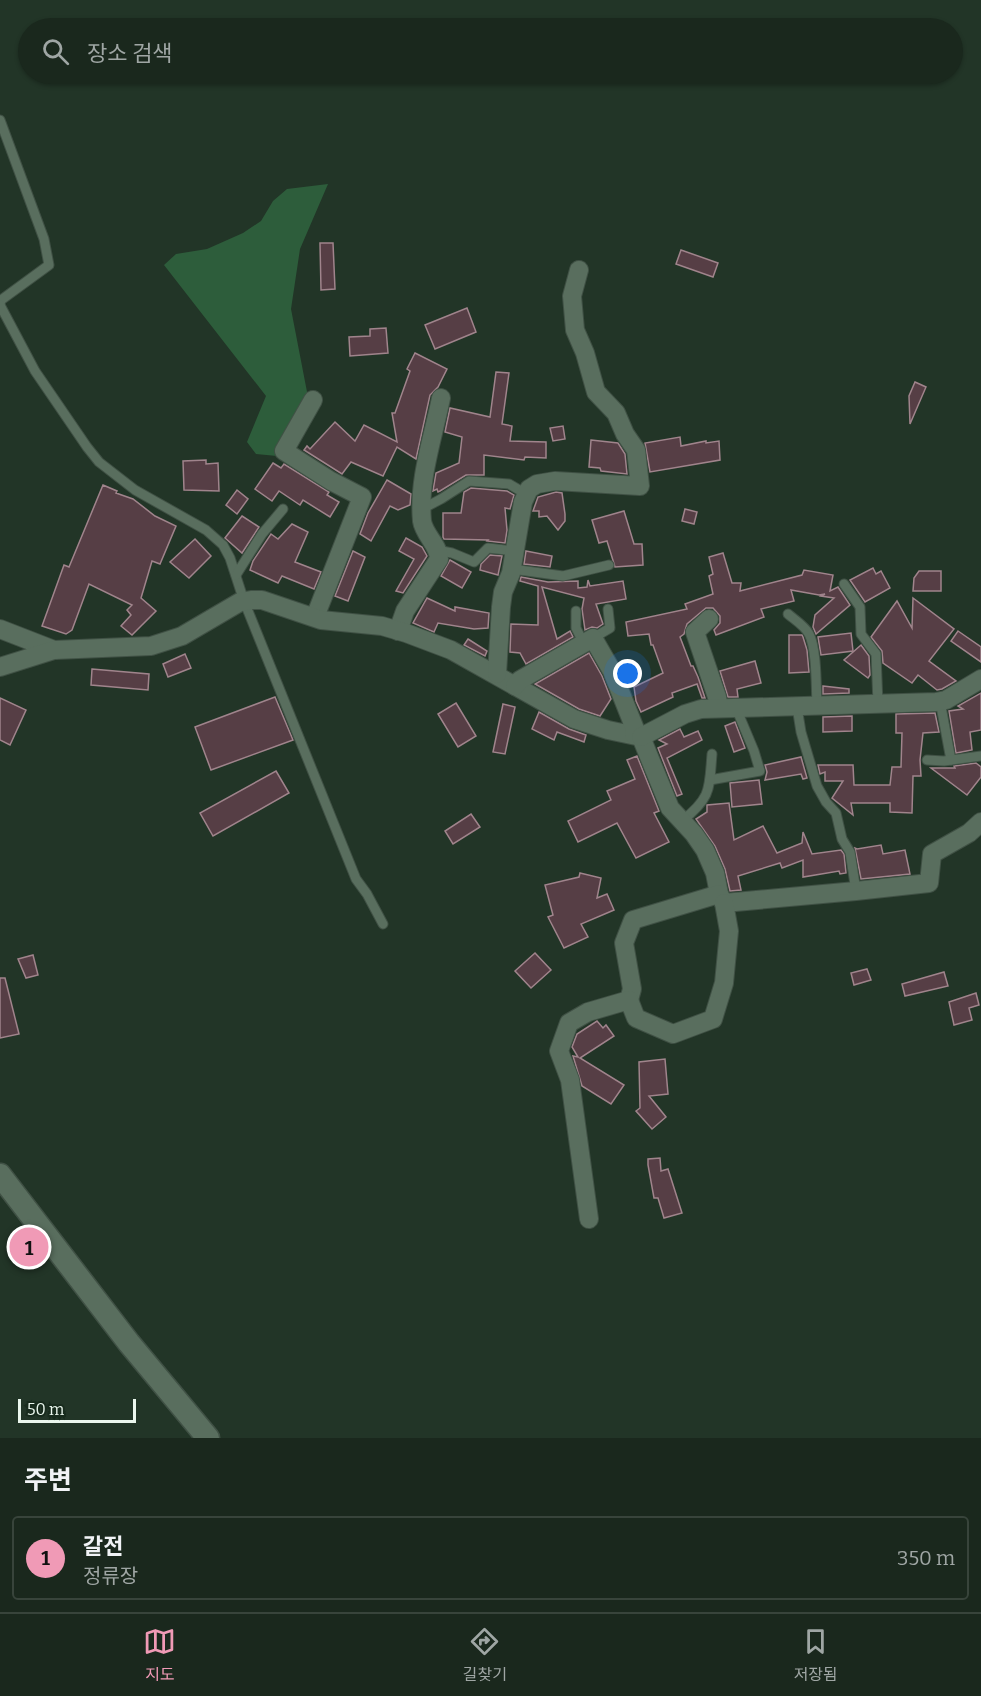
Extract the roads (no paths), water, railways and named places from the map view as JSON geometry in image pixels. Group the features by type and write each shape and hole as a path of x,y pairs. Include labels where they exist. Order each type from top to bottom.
{"street":[{"path":"497,674 503,592 514,560 526,494 529,489 537,484 555,482 640,486 636,450 625,434 616,413 596,392 585,353 575,330 572,296 579,270"},
{"path":"398,631 405,611 439,559 437,550 426,533 422,509 424,471 441,398"},
{"path":"314,400 284,451 331,481 362,496 315,617"},
{"path":"0,667 54,650 151,646 182,636 244,601 262,600 315,617 382,626 451,650 574,719 637,736 701,709 940,701 956,695 981,679"},
{"path":"709,619 695,632 717,696 727,708"},
{"path":"0,629 54,650"},
{"path":"515,686 520,680 588,641 615,679 634,729 670,808 705,850 715,873 721,899 729,931 724,983 712,1019 673,1034 636,1018 629,1000 632,989 624,943 633,920 721,899 856,891 929,883 932,854 969,833 981,822"},
{"path":"589,1219 570,1080 559,1051 569,1023 588,1012 629,1000"},
{"path":"0,1175 129,1343 208,1438"}],"lane":[{"path":"0,120 44,239 49,265 1,300 0,304 35,371 106,469 135,490 216,537 227,550 244,601 356,879 383,924"},
{"path":"422,509 469,481 509,484 526,494"},
{"path":"236,575 262,534 283,509"},
{"path":"437,550 474,562 488,548 514,560 563,576 609,565"},
{"path":"844,584 860,607 861,634 876,654 878,704"},
{"path":"576,611 576,628 588,641 610,628 608,609"},
{"path":"788,614 809,633 815,670 817,706"},
{"path":"940,701 951,760"},
{"path":"797,707 801,732 817,786 826,802 836,813 842,839 850,852 856,891"},
{"path":"710,780 760,771 754,750 727,708"},
{"path":"682,821 702,802 710,788 712,754"},
{"path":"927,760 981,756"}],"place":[{"name":"갈전","path":"29,1247"}]}
